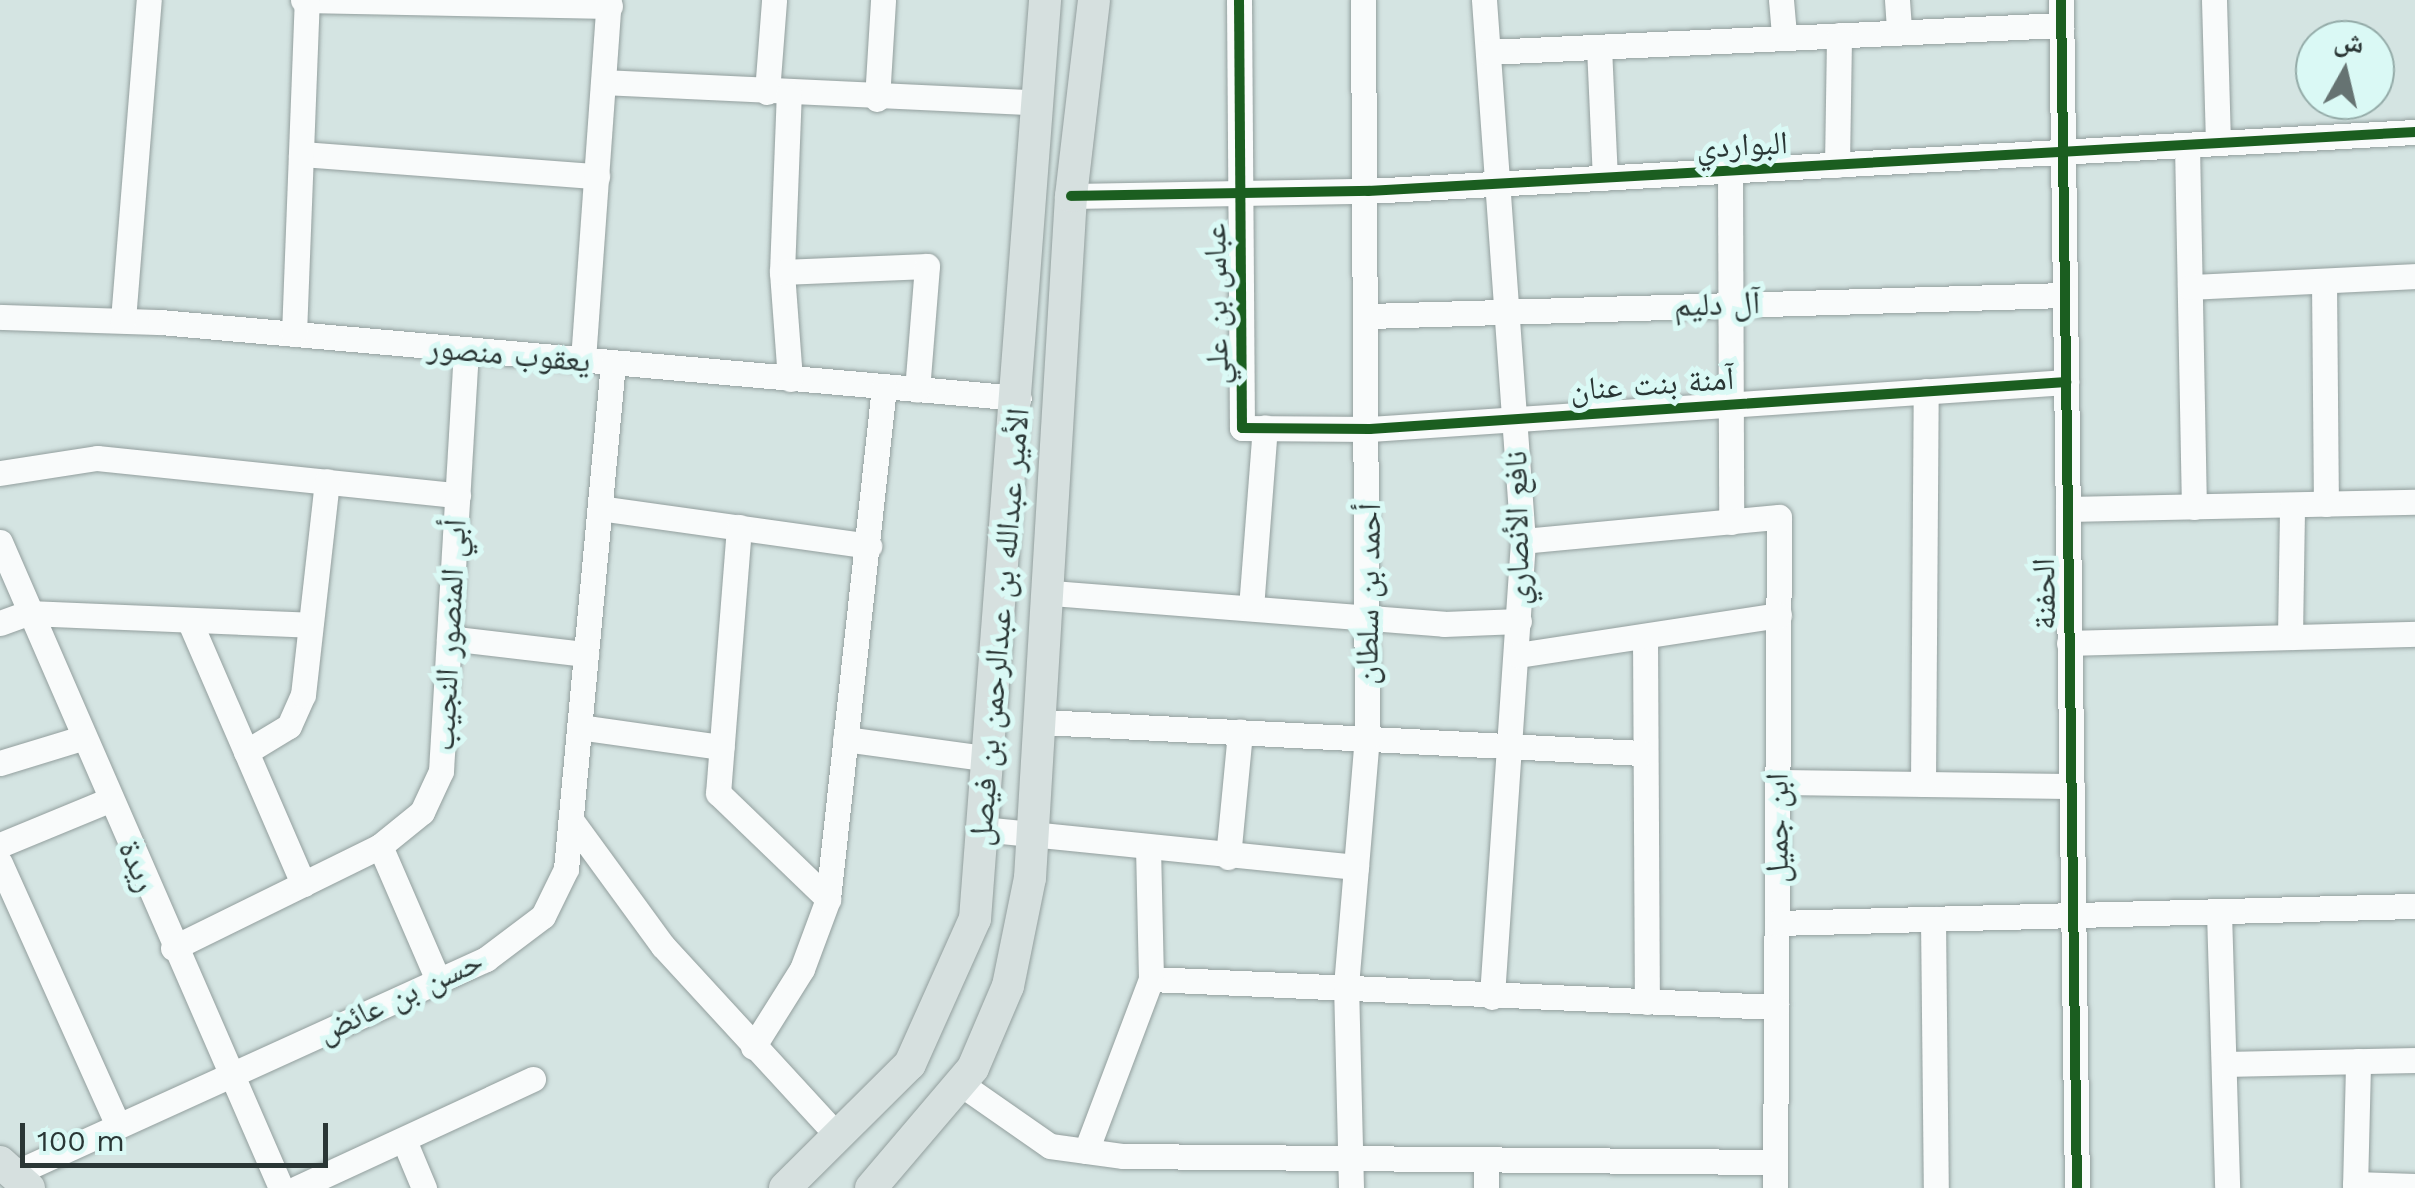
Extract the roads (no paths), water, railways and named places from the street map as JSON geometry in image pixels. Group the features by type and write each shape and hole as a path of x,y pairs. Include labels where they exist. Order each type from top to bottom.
{"main road":[{"name":"الأمير عبدالله بن عبدالرحمن بن فيصل","path":"785,1188 910,1064 941,1004 975,919 984,758 1018,398 1044,0"},
{"name":"الأمير عبدالله بن عبدالرحمن بن فيصل","path":"871,1188 897,1176 961,1084 1008,986 1033,835 1052,593 1070,196 1094,0"}],"street":[{"path":"124,320 149,0"},
{"path":"294,334 305,0 610,3 583,360"},
{"path":"774,0 782,272 790,379"},
{"path":"877,98 883,0"},
{"name":"عباس بن علي","path":"1239,0 1240,190 1253,428 1250,608"},
{"name":"أحمد بن سلطان","path":"1352,1176 1346,986 1367,738 1370,429 1363,0"},
{"name":"نافع الأنصاري","path":"1484,0 1523,541 1514,746 1492,997"},
{"path":"1781,0 1784,38"},
{"path":"1898,0 1900,32"},
{"path":"2214,0 2218,143"},
{"path":"1488,52 1900,32 2061,12"},
{"name":"الحفنة","path":"2061,12 2077,1188"},
{"path":"1837,165 1839,35"},
{"path":"1599,47 1606,178"},
{"path":"604,82 877,98 1036,102"},
{"name":"البواردي","path":"1070,196 1240,190 1368,191 2415,132"},
{"path":"2186,145 2194,506"},
{"path":"301,154 597,176"},
{"path":"1730,171 1731,522"},
{"path":"782,272 928,266 917,390"},
{"path":"2190,287 2415,276"},
{"path":"2324,281 2326,504"},
{"name":"آل دليم","path":"1369,316 2064,295"},
{"name":"يعقوب منصور","path":"0,317 124,320 1018,398"},
{"name":"أبي المنصور النجيب","path":"173,948 380,846 422,812 441,771 466,350"},
{"name":"حسن بن عائض","path":"14,1175 438,980 542,916 566,869 613,363"},
{"name":"آمنة بنت عنان","path":"1253,428 1370,429 2066,382"},
{"path":"754,1047 802,969 828,900 884,388"},
{"path":"1922,784 1926,391"},
{"path":"0,473 98,458 458,495"},
{"path":"246,752 289,726 304,695 326,481"},
{"path":"2068,509 2415,502"},
{"path":"2290,637 2292,505"},
{"path":"600,508 869,546"},
{"name":"ابن جميل","path":"1523,541 1779,517 1775,1188"},
{"path":"739,528 718,793 828,900"},
{"name":"ريدة","path":"0,542 280,1188"},
{"path":"1052,593 1367,617 1519,621"},
{"path":"0,623 28,612 310,625"},
{"path":"1518,655 1778,615"},
{"path":"189,620 303,884"},
{"path":"2070,643 2415,634"},
{"path":"1646,636 1642,753 1647,1002"},
{"path":"449,638 586,654"},
{"path":"1042,722 1642,753"},
{"path":"579,727 722,747"},
{"path":"1228,857 1240,732"},
{"path":"0,763 82,738"},
{"path":"846,740 984,758"},
{"path":"1778,782 2072,786"},
{"path":"0,845 109,800"},
{"path":"570,820 663,946 838,1136"},
{"path":"982,828 1148,851 1356,867"},
{"path":"380,846 438,980"},
{"path":"1086,1151 1151,979 1148,851"},
{"path":"0,862 118,1126"},
{"path":"1776,923 2415,906"},
{"path":"2219,912 2227,1188"},
{"path":"1934,919 1936,1188"},
{"path":"1151,979 1776,1007"},
{"path":"2224,1064 2415,1060"},
{"path":"2358,1061 2355,1186 2415,1186"},
{"path":"298,1188 406,1145 533,1079"},
{"path":"961,1084 1050,1146 1086,1151 1352,1176 1486,1175 1775,1162"},
{"path":"406,1145 424,1188"}]}
